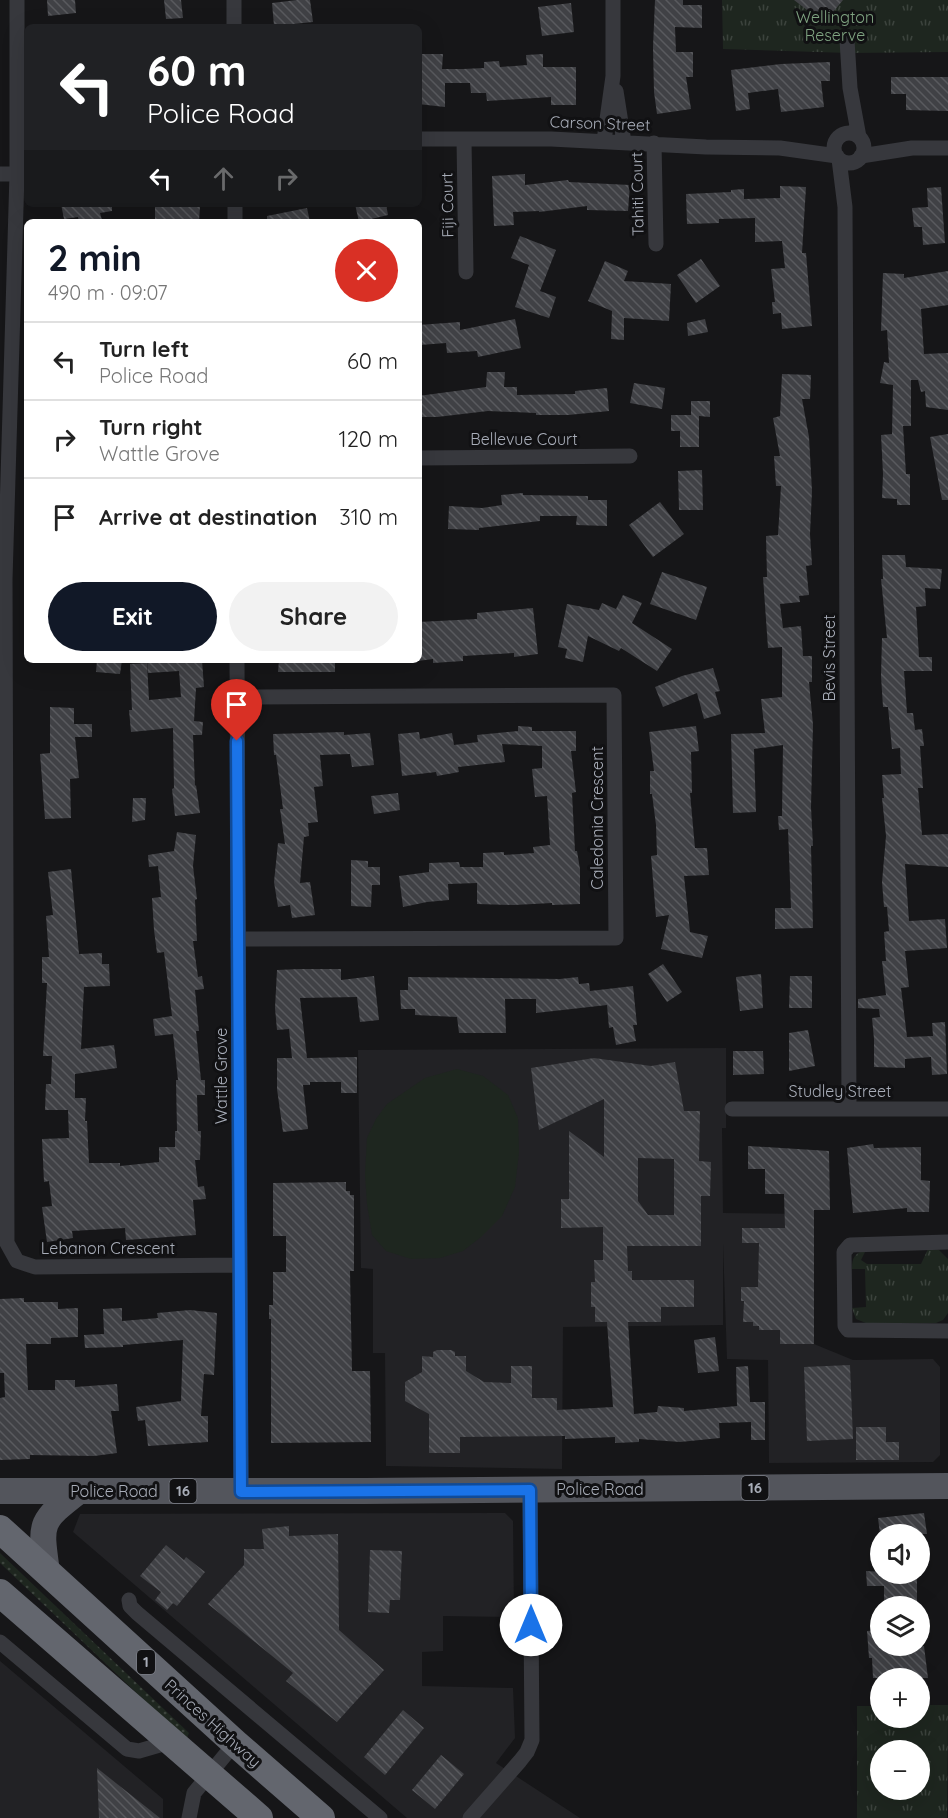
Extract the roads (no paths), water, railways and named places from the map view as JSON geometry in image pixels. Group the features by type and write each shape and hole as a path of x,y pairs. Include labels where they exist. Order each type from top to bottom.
{"highway":[{"name":"Princes Highway","path":"0,1529 235,1743 321,1818"},
{"path":"0,1593 259,1818"}],"main road":[{"name":"Police Road","path":"0,1491 241,1492 948,1486"},
{"path":"47,1572 43,1538 46,1520 54,1510 79,1491"}],"street":[{"name":"Lebanon Crescent","path":"17,0 17,174 4,436 6,1212 9,1248 17,1261 35,1267 240,1265"},
{"path":"234,0 234,24"},
{"path":"604,141 613,76 613,0"},
{"name":"Bevis Street","path":"847,39 850,88 845,207 849,1109"},
{"path":"613,76 624,142"},
{"name":"Carson Street","path":"422,139 604,141 717,147 948,148"},
{"name":"Fiji Court","path":"464,139 466,272"},
{"name":"Tahiti Court","path":"654,143 656,244"},
{"path":"0,174 17,174"},
{"name":"Bellevue Court","path":"422,458 630,456"},
{"name":"Wattle Grove","path":"237,663 241,1492"},
{"name":"Caledonia Crescent","path":"237,697 614,695 616,938 238,939"},
{"name":"Studley Street","path":"732,1109 948,1109"},
{"path":"948,1242 850,1245 844,1252 845,1326 848,1330 948,1331"},
{"path":"470,1818 520,1761 532,1740 530,1490"},
{"name":"Princes Highway","path":"129,1600 130,1606 137,1613 380,1818"},
{"path":"0,1642 127,1749 139,1751 170,1742"},
{"path":"189,1818 193,1795 235,1743"}],"park label":[{"name":"Wellington Reserve","path":"835,26"}]}
